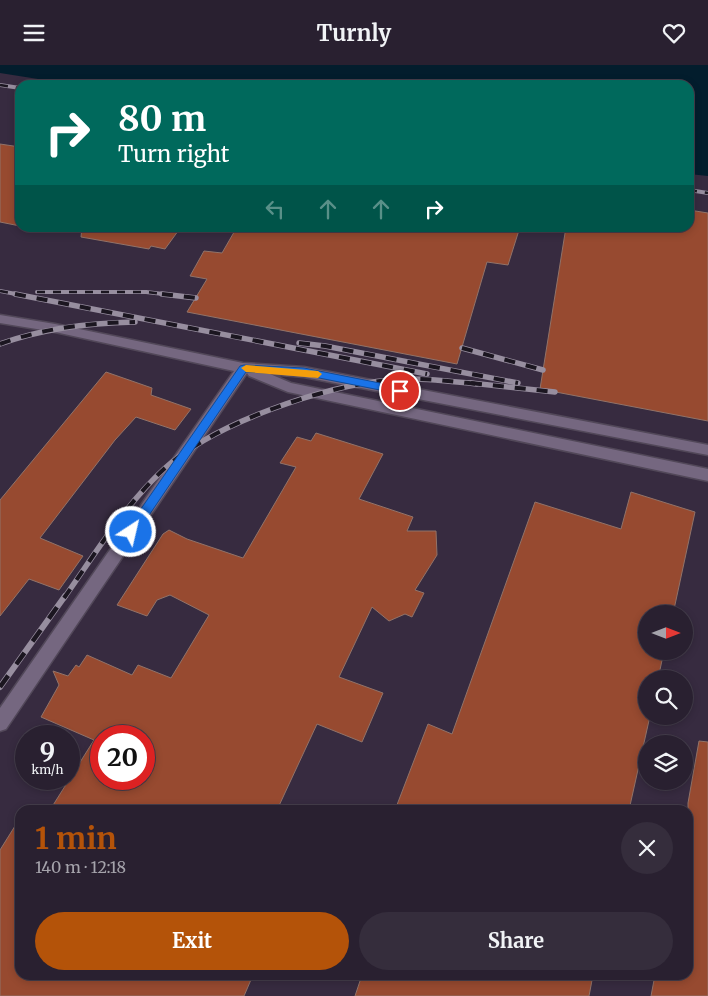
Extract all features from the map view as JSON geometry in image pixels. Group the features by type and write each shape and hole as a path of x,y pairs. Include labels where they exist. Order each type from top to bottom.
{"lane":[{"path":"0,319 55,328 244,368 304,372 708,450"},
{"path":"244,368 288,387 708,475"},
{"path":"0,723 244,368"}],"water":[{"path":"0,65 708,65 708,176 694,175 694,80 44,80 0,73"}],"building":[{"path":"0,144 15,146 15,225 0,222"},
{"path":"694,211 708,213 708,421 540,389 565,232 694,232"},
{"path":"82,232 177,232 165,249 151,246 149,249 81,237"},
{"path":"234,232 518,232 508,265 487,262 457,364 187,312 207,279 190,276 204,251 222,253"},
{"path":"106,372 152,388 151,395 191,409 175,430 136,417 115,440 40,538 83,556 59,590 29,579 0,616 0,500"},
{"path":"316,433 383,454 359,499 413,517 407,531 436,531 437,555 415,590 424,593 412,617 405,614 389,621 372,607 339,677 383,693 362,742 317,724 279,805 53,805 63,790 80,790 80,762 90,746 90,790 155,790 155,725 90,725 90,738 80,734 80,725 59,725 41,717 59,685 53,671 68,676 76,665 79,667 87,655 132,675 138,665 171,678 209,615 170,595 157,600 147,616 117,605 163,534 169,530 187,539 243,558 296,467 280,463 297,437 311,441"},
{"path":"631,492 695,512 675,605 638,605 638,660 662,660 660,670 638,670 638,725 648,725 646,735 638,735 638,770 630,805 397,805 428,724 452,734 535,502 621,529"},
{"path":"699,741 708,742 708,996 651,996 654,980 693,980 693,805 688,805 690,790 693,790 693,775"},
{"path":"15,826 15,980 251,980 244,996 0,996 0,850"},
{"path":"360,980 592,980 589,996 355,996"}],"railway":[{"path":"0,85 15,87"},
{"path":"694,191 708,193"},
{"path":"0,291 21,295"},
{"path":"37,292 146,292 172,295"},
{"path":"15,294 427,374"},
{"path":"162,294 196,298"},
{"path":"0,344 66,327 135,322"},
{"path":"299,343 325,346 518,383"},
{"path":"462,348 543,370"},
{"path":"64,598 123,514 149,483 185,452 211,437 271,409 333,390 363,384 412,379 477,384"},
{"path":"471,383 555,392"},
{"path":"0,687 65,596"}],"slow traffic":[{"path":"246,368 318,374"}],"route":[{"path":"131,532 244,368 304,372 400,391"}]}
